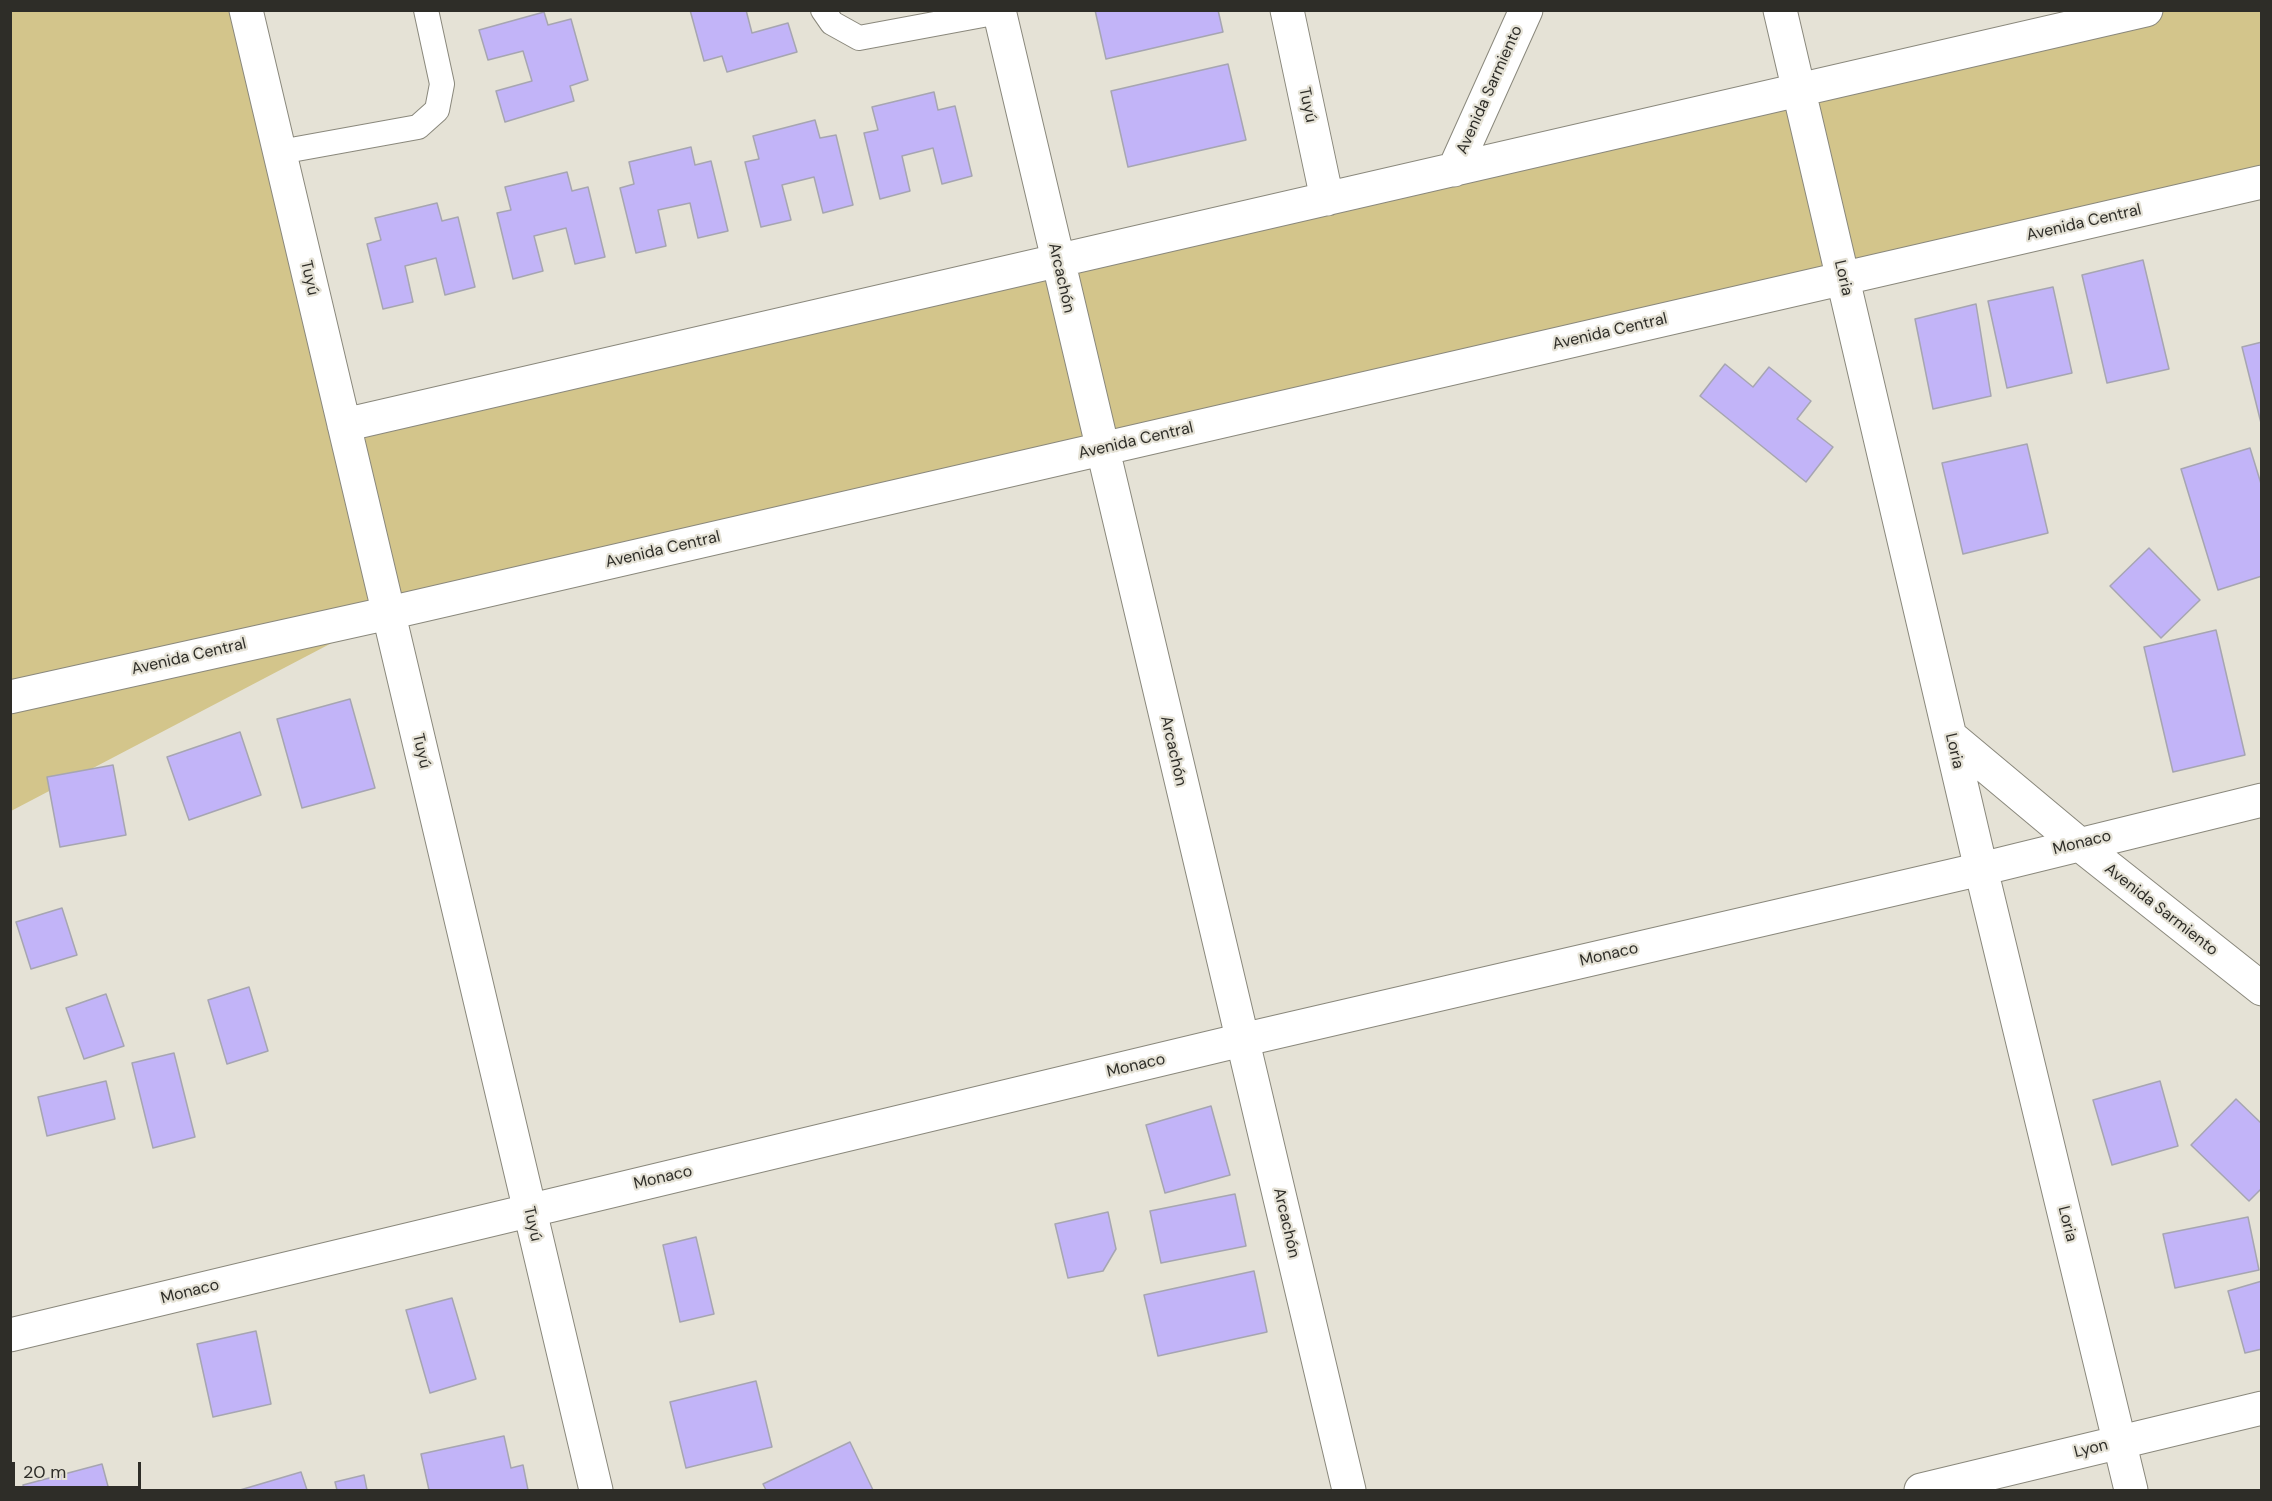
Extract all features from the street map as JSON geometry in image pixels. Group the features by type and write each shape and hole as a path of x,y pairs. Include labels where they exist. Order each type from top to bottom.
{"street":[{"name":"Tuyú","path":"246,10 596,1491"},
{"name":"Tuyú","path":"1287,10 1327,199"},
{"name":"Avenida Sarmiento","path":"1454,170 1526,10"},
{"name":"Loria","path":"1780,10 1981,869 2131,1491"},
{"path":"344,424 2146,10"},
{"name":"Arcachón","path":"999,11 1349,1491"},
{"name":"Avenida Central","path":"10,697 388,613 2262,182"},
{"name":"Avenida Sarmiento","path":"1951,737 2079,844 2262,989"},
{"name":"Monaco","path":"10,1335 1242,1040 1981,869 2262,800"},
{"name":"Lyon","path":"1921,1491 2262,1408"}],"lane":[{"path":"280,152 418,127 437,110 442,84 426,10"},
{"path":"823,10 832,23 859,38 999,11"}],"shaded area":[{"path":"11,11 246,11 344,424 2147,11 2261,11 2261,182 389,613 11,811"}],"building":[{"path":"690,10 746,10 752,33 788,23 797,52 727,72 722,56 704,61"},
{"path":"1095,10 1218,10 1223,32 1106,59"},
{"path":"544,12 548,25 571,19 588,80 570,86 574,101 505,122 496,91 532,81 523,51 488,60 479,30"},
{"path":"1228,64 1246,140 1128,167 1111,91"},
{"path":"934,92 938,110 955,106 972,176 942,184 933,148 902,156 910,191 880,199 864,133 878,130 872,107"},
{"path":"815,120 820,138 836,135 853,205 823,213 814,177 782,185 791,220 761,227 745,162 759,159 753,136"},
{"path":"691,147 695,165 711,161 728,231 698,238 690,203 658,210 666,246 636,253 620,188 634,184 629,162"},
{"path":"567,172 572,191 588,187 605,257 575,264 566,228 534,236 543,271 513,279 497,213 511,210 505,187"},
{"path":"437,203 442,221 458,217 475,287 445,295 436,258 405,266 413,302 383,309 367,244 381,240 375,218"},
{"path":"2143,260 2169,369 2107,383 2082,275"},
{"path":"2053,287 2072,373 2007,388 1988,301"},
{"path":"1976,304 1991,396 1933,409 1915,319"},
{"path":"2262,342 2262,427 2242,347"},
{"path":"1725,364 1753,387 1769,367 1811,401 1797,419 1833,447 1806,482 1700,396"},
{"path":"2027,444 2048,533 1963,554 1942,463"},
{"path":"2250,448 2262,487 2262,576 2218,590 2181,469"},
{"path":"2149,548 2200,600 2161,638 2110,586"},
{"path":"2216,630 2245,755 2173,772 2144,647"},
{"path":"350,699 375,788 302,808 277,719"},
{"path":"240,732 261,795 189,820 167,757"},
{"path":"113,765 126,835 60,847 47,777"},
{"path":"62,908 77,955 31,969 16,922"},
{"path":"249,987 268,1051 227,1064 208,1000"},
{"path":"106,994 124,1046 84,1059 66,1008"},
{"path":"174,1053 195,1137 153,1148 132,1063"},
{"path":"106,1081 115,1119 47,1136 38,1097"},
{"path":"2160,1081 2178,1146 2112,1165 2093,1100"},
{"path":"2236,1099 2262,1124 2262,1188 2249,1201 2191,1145"},
{"path":"1211,1106 1230,1175 1165,1193 1146,1125"},
{"path":"1235,1194 1246,1246 1161,1263 1150,1211"},
{"path":"1108,1212 1116,1249 1103,1271 1068,1278 1055,1224"},
{"path":"2248,1217 2259,1270 2175,1288 2163,1234"},
{"path":"696,1237 714,1314 680,1322 663,1245"},
{"path":"1254,1271 1267,1332 1158,1356 1144,1295"},
{"path":"2262,1281 2262,1349 2245,1353 2228,1291"},
{"path":"452,1298 476,1379 430,1393 406,1310"},
{"path":"256,1331 271,1404 213,1417 197,1344"},
{"path":"756,1381 772,1447 686,1468 670,1402"},
{"path":"504,1436 511,1468 523,1465 528,1490 429,1490 421,1454"},
{"path":"850,1442 873,1490 766,1490 763,1484"},
{"path":"102,1464 109,1490 24,1490 23,1485"},
{"path":"301,1472 307,1490 240,1490"},
{"path":"364,1475 367,1490 337,1490 335,1482"}]}
